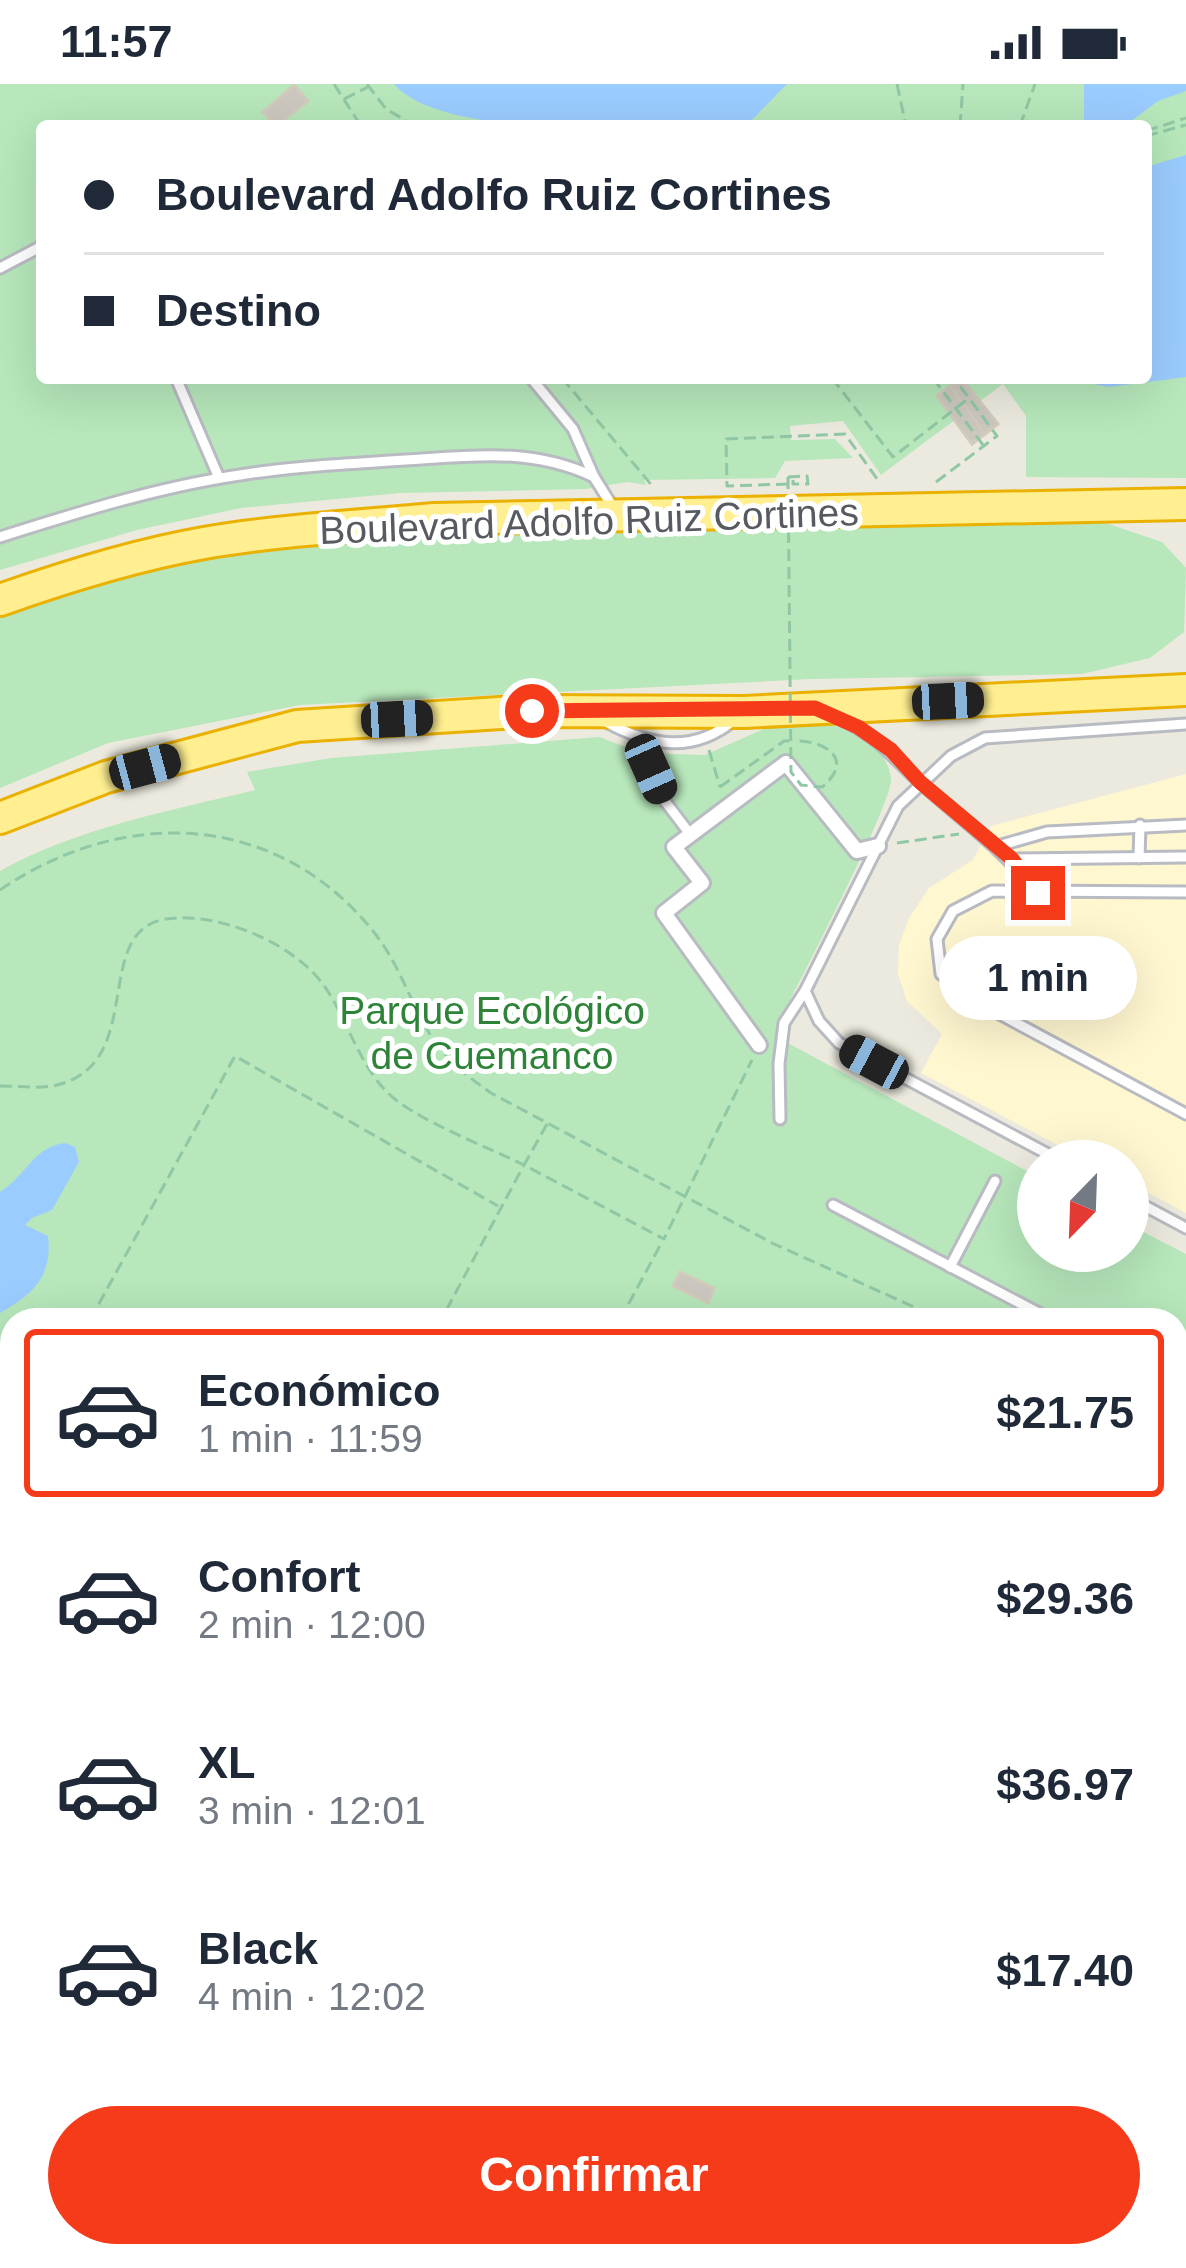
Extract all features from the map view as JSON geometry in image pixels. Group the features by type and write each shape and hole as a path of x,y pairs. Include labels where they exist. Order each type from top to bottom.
{"highway":[{"name":"Boulevard Adolfo Ruiz Cortines","path":"0,600 201,544 434,520 1186,504"},
{"path":"0,818 106,777 297,726 532,711 744,712 1186,690"}],"street":[{"path":"759,1045 664,913 702,883 674,847 786,763 857,851 878,847"}],"lane":[{"path":"0,268 36,249"},
{"path":"179,384 219,478"},
{"path":"536,384 573,429 594,477 618,515"},
{"path":"0,537 106,504 219,478 301,467 513,454 549,459 594,477"},
{"path":"815,708 858,727 891,750 920,782 1012,859 1038,893"},
{"path":"585,712 637,738 706,741 744,712"},
{"path":"780,1119 784,1023 805,991 898,806 920,782 951,756 985,738 1186,724"},
{"path":"637,738 664,800 690,834"},
{"path":"998,846 1047,832 1186,825"},
{"path":"1139,858 1140,826"},
{"path":"1012,859 1186,857"},
{"path":"1186,892 992,891 953,910 937,939 940,974 981,1004 1186,1114"},
{"path":"805,991 819,1021 838,1043 1021,1140"},
{"path":"950,1267 995,1180"},
{"path":"833,1205 1029,1308"},
{"path":"1149,1208 1186,1228"}],"path":[{"path":"334,84 356,120"},
{"path":"897,84 905,120"},
{"path":"960,120 963,84"},
{"path":"1022,120 1035,84"},
{"path":"343,100 368,86 386,109 405,120"},
{"path":"1152,132 1186,121"},
{"path":"567,384 654,488"},
{"path":"837,384 892,457 969,398"},
{"path":"935,384 984,447"},
{"path":"936,482 997,436 958,384"},
{"path":"706,741 720,787 784,741 794,741 818,741 827,745 835,768 822,787 801,785 791,772 791,483 727,486 726,439 845,434 880,483"},
{"path":"878,847 979,831"},
{"path":"0,890 98,843 144,835 200,832 274,851 332,890 374,932 432,1037 458,1069 491,1093 805,1259 916,1308"},
{"path":"0,1085 55,1085 86,1071 111,1034 136,931 166,919 210,919 274,945 316,977 379,1082 397,1100 664,1239"},
{"path":"627,1308 759,1045"},
{"path":"97,1308 235,1056 500,1208"},
{"path":"446,1308 548,1122"}],"shaded area":[{"path":"1186,774 1186,1213 1149,1193 1149,1140 1048,1140 921,1073 942,1034 907,1001 898,974 899,945 909,918 929,888 973,860 991,826"}],"green space":[{"path":"0,84 1186,84 1186,478 1026,477 1026,416 1003,384 881,475 843,421 790,426 791,440 835,439 853,458 785,461 775,478 401,493 241,508 137,530 0,570"},
{"path":"1073,512 1162,542 1186,568 1184,632 1150,658 1082,674 811,679 300,705 108,743 0,788 0,607 211,548 443,529"},
{"name":"Parque Ecológico de Cuemanco","path":"810,725 851,730 877,749 891,778 888,794 779,1022 784,1041 1017,1166 1017,1272 1149,1272 1149,1235 1186,1254 1186,1308 0,1308 0,871 92,832 255,790 247,772 331,758 599,737 642,753 705,755 768,727"}],"water":[{"path":"394,84 787,84 752,120 488,120 420,103"},
{"path":"1084,84 1186,84 1186,91 1158,101 1133,120 1084,120"},
{"path":"1186,155 1186,377 1152,381 1152,165"},
{"path":"54,1146 75,1147 79,1162 52,1210 25,1225 48,1236 47,1263 31,1292 8,1308 0,1308 0,1192"}],"building":[{"path":"294,85 308,101 284,120 270,120 263,112"},
{"path":"966,384 998,424 985,434 950,386"},
{"path":"950,386 985,434 972,444 937,396"},
{"path":"680,1272 714,1288 708,1303 673,1286"}],"route":[{"path":"532,711 815,708 858,727 891,750 920,782 1012,859 1038,893"}]}
